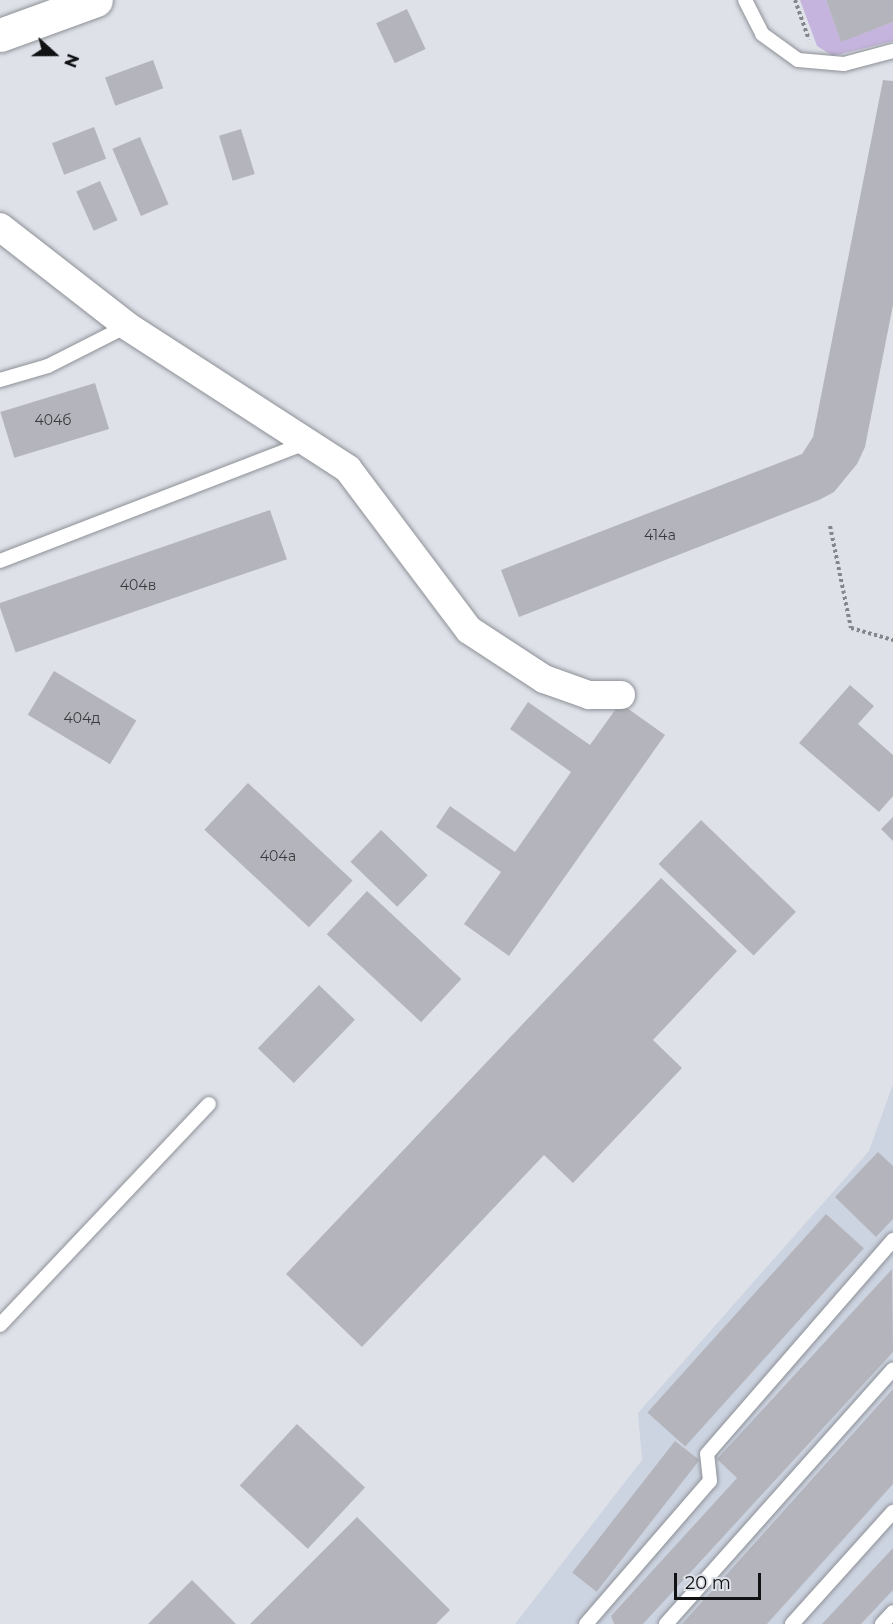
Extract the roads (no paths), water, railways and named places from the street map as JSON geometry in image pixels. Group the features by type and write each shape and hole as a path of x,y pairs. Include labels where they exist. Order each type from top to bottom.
{"main road":[{"path":"0,34 96,0"}],"street":[{"path":"0,227 127,326 310,441 348,469 469,630 543,679 589,694 621,695"}],"lane":[{"path":"746,0 762,34 778,49 819,66 893,51"},
{"path":"0,380 48,366 127,326"},
{"path":"0,561 310,441"},
{"path":"0,1325 208,1104"},
{"path":"586,1624 710,1482 707,1454 888,1257 893,1240"},
{"path":"666,1624 893,1369"},
{"path":"792,1624 893,1512"},
{"path":"882,1624 893,1612"}]}
